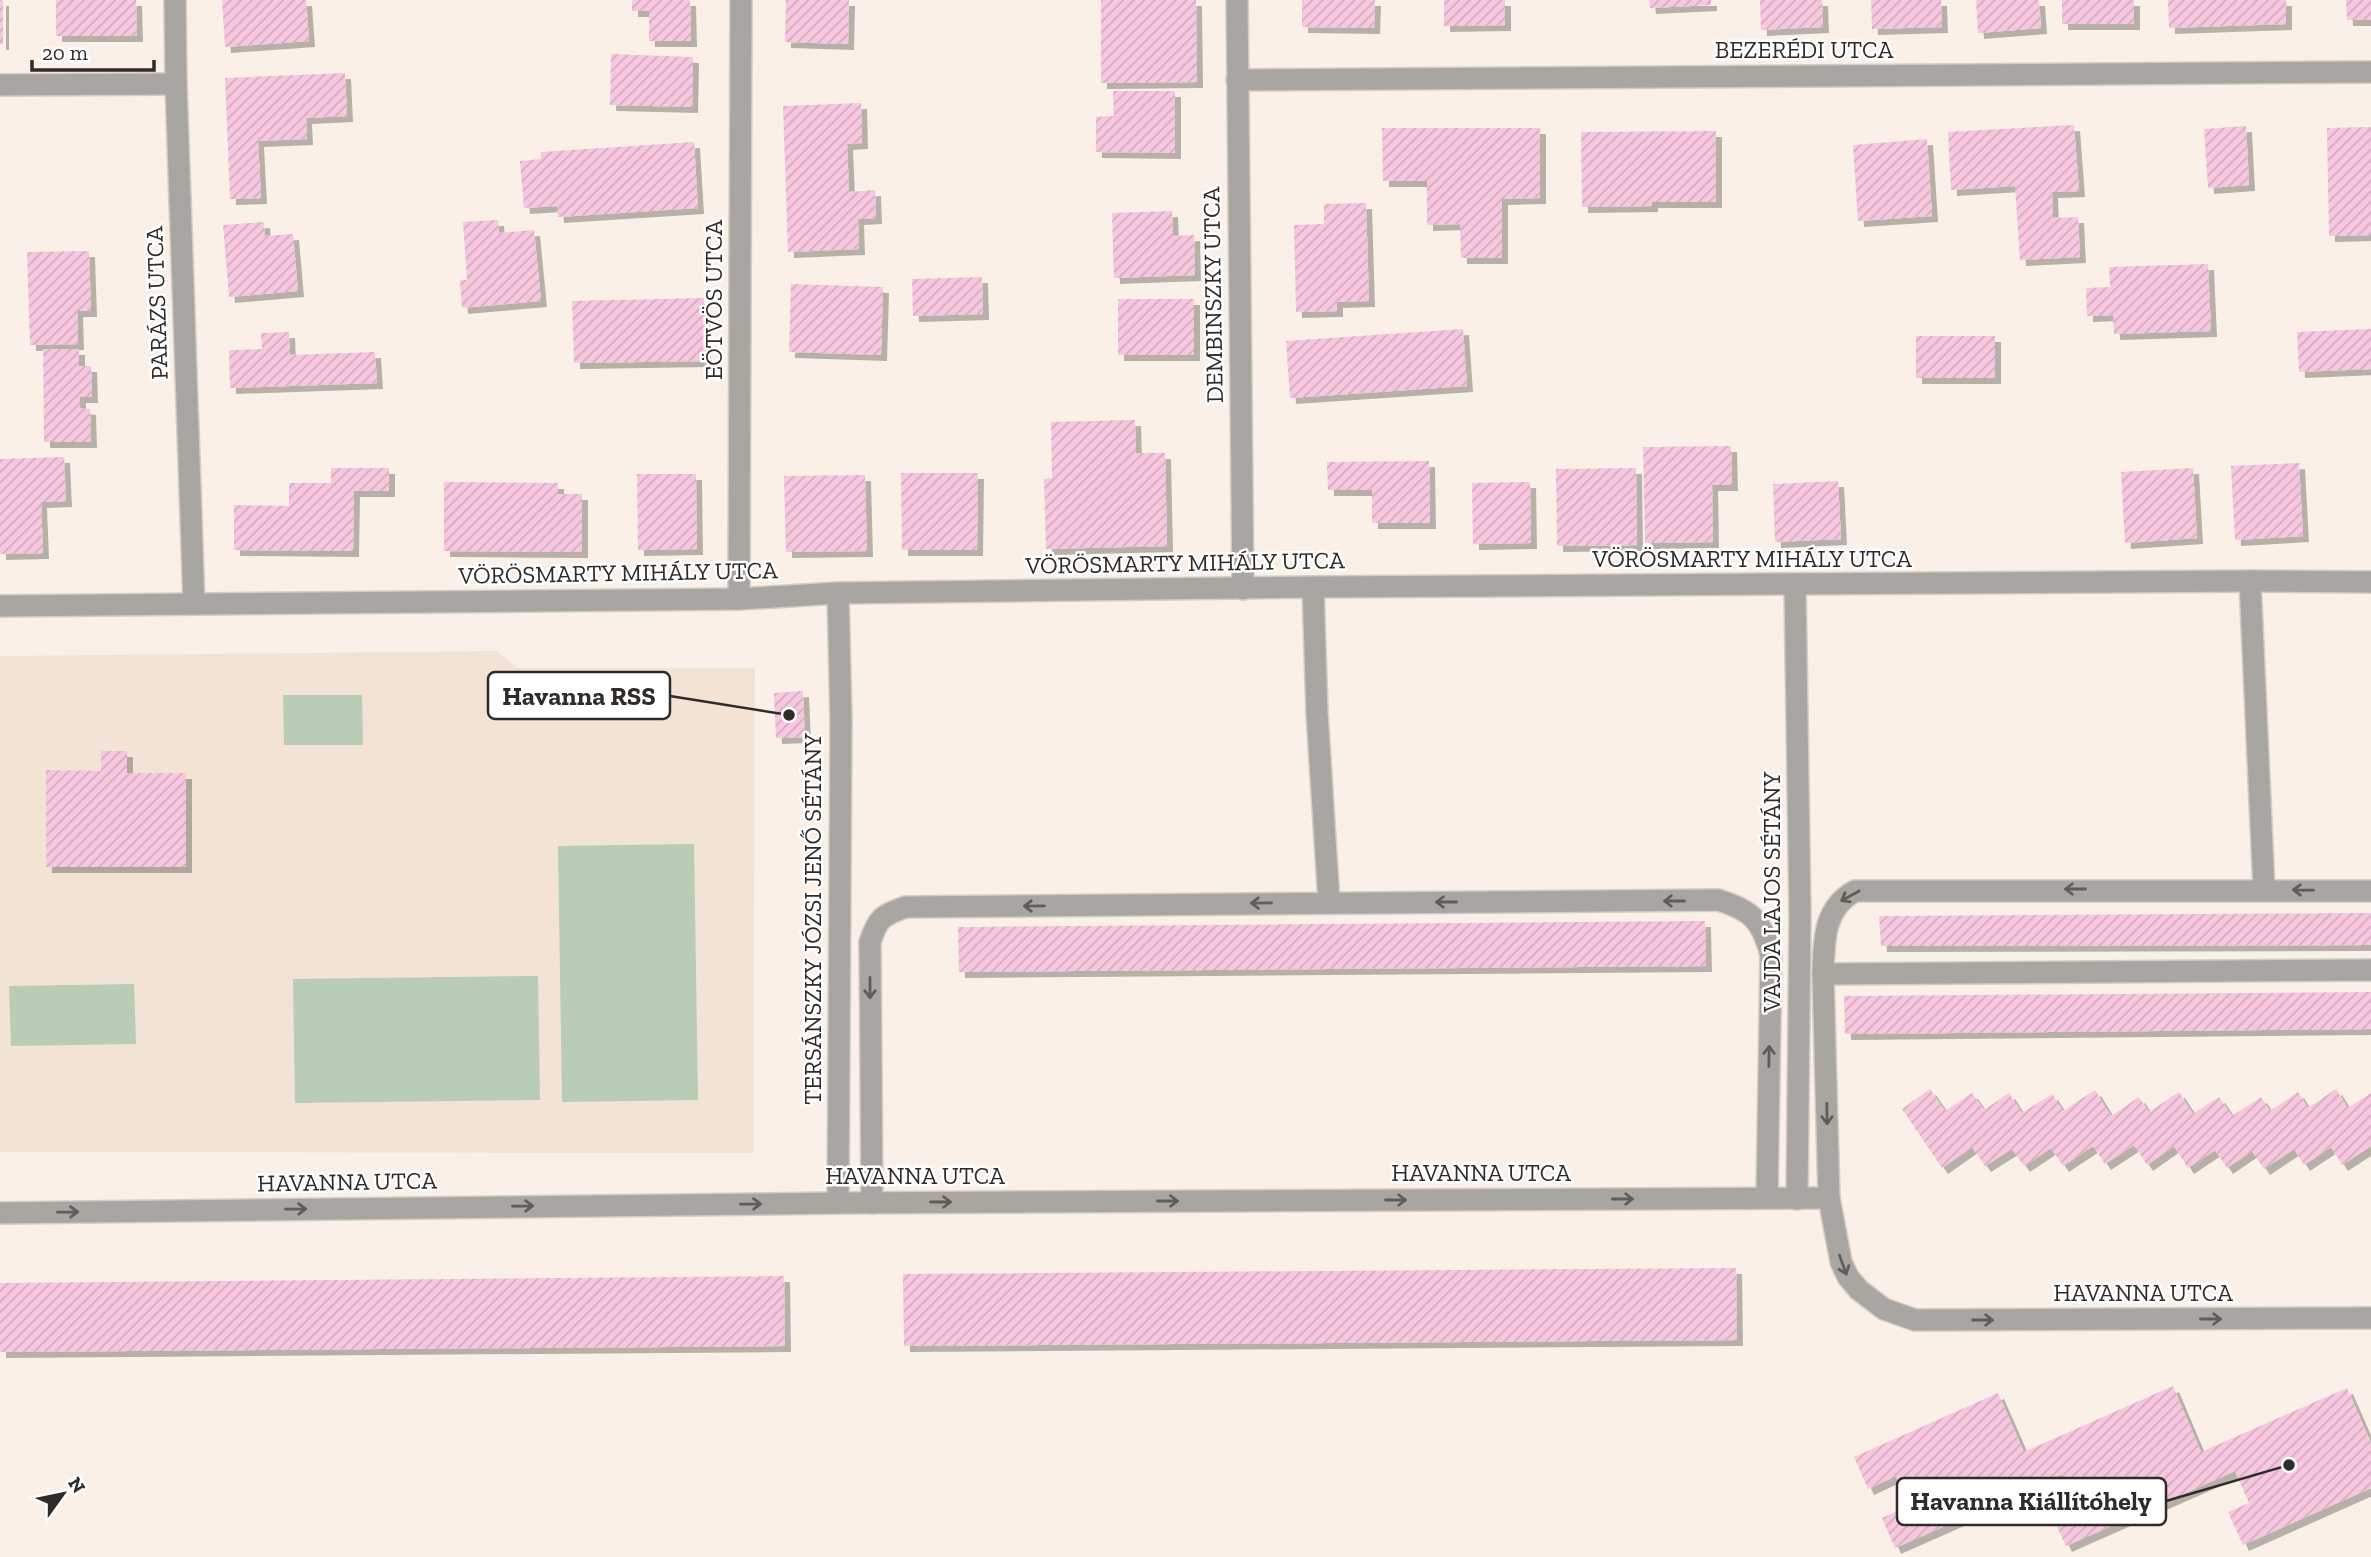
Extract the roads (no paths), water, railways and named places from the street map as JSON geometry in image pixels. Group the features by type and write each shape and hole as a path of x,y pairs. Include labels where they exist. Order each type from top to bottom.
{"street":[{"name":"PARÁZS UTCA","path":"175,0 194,604"},
{"name":"EÖTVÖS UTCA","path":"739,599 741,0"},
{"name":"DEMBINSZKY UTCA","path":"1237,0 1243,590"},
{"name":"BEZERÉDI UTCA","path":"1237,80 2371,72"},
{"path":"0,85 176,84"},
{"path":"2250,581 2264,890"},
{"name":"VÖRÖSMARTY MIHÁLY UTCA","path":"0,606 739,599 838,593 1243,590 1312,587 2371,582"},
{"name":"VAJDA LAJOS SÉTÁNY","path":"1796,586 1800,916 1797,1199"},
{"path":"1312,587 1329,902"},
{"name":"TERSÁNSZKY JÓZSI JENŐ SÉTÁNY","path":"838,593 841,720 838,1203"},
{"path":"1829,1198 1824,942 1832,912 1839,902 1856,891 2371,891"},
{"path":"872,1203 870,942 876,923 887,914 905,907 1329,902 1718,900 1753,916 1762,928 1771,955 1767,1198"},
{"path":"1824,974 2371,970"},
{"name":"HAVANNA UTCA","path":"0,1213 838,1203 1829,1198 1841,1262 1848,1277 1859,1290 1884,1308 1915,1320 2371,1318"}],"place":[{"name":"Havanna RSS","path":"789,715"},
{"name":"Havanna Kiállítóhely","path":"2289,1465"}]}
